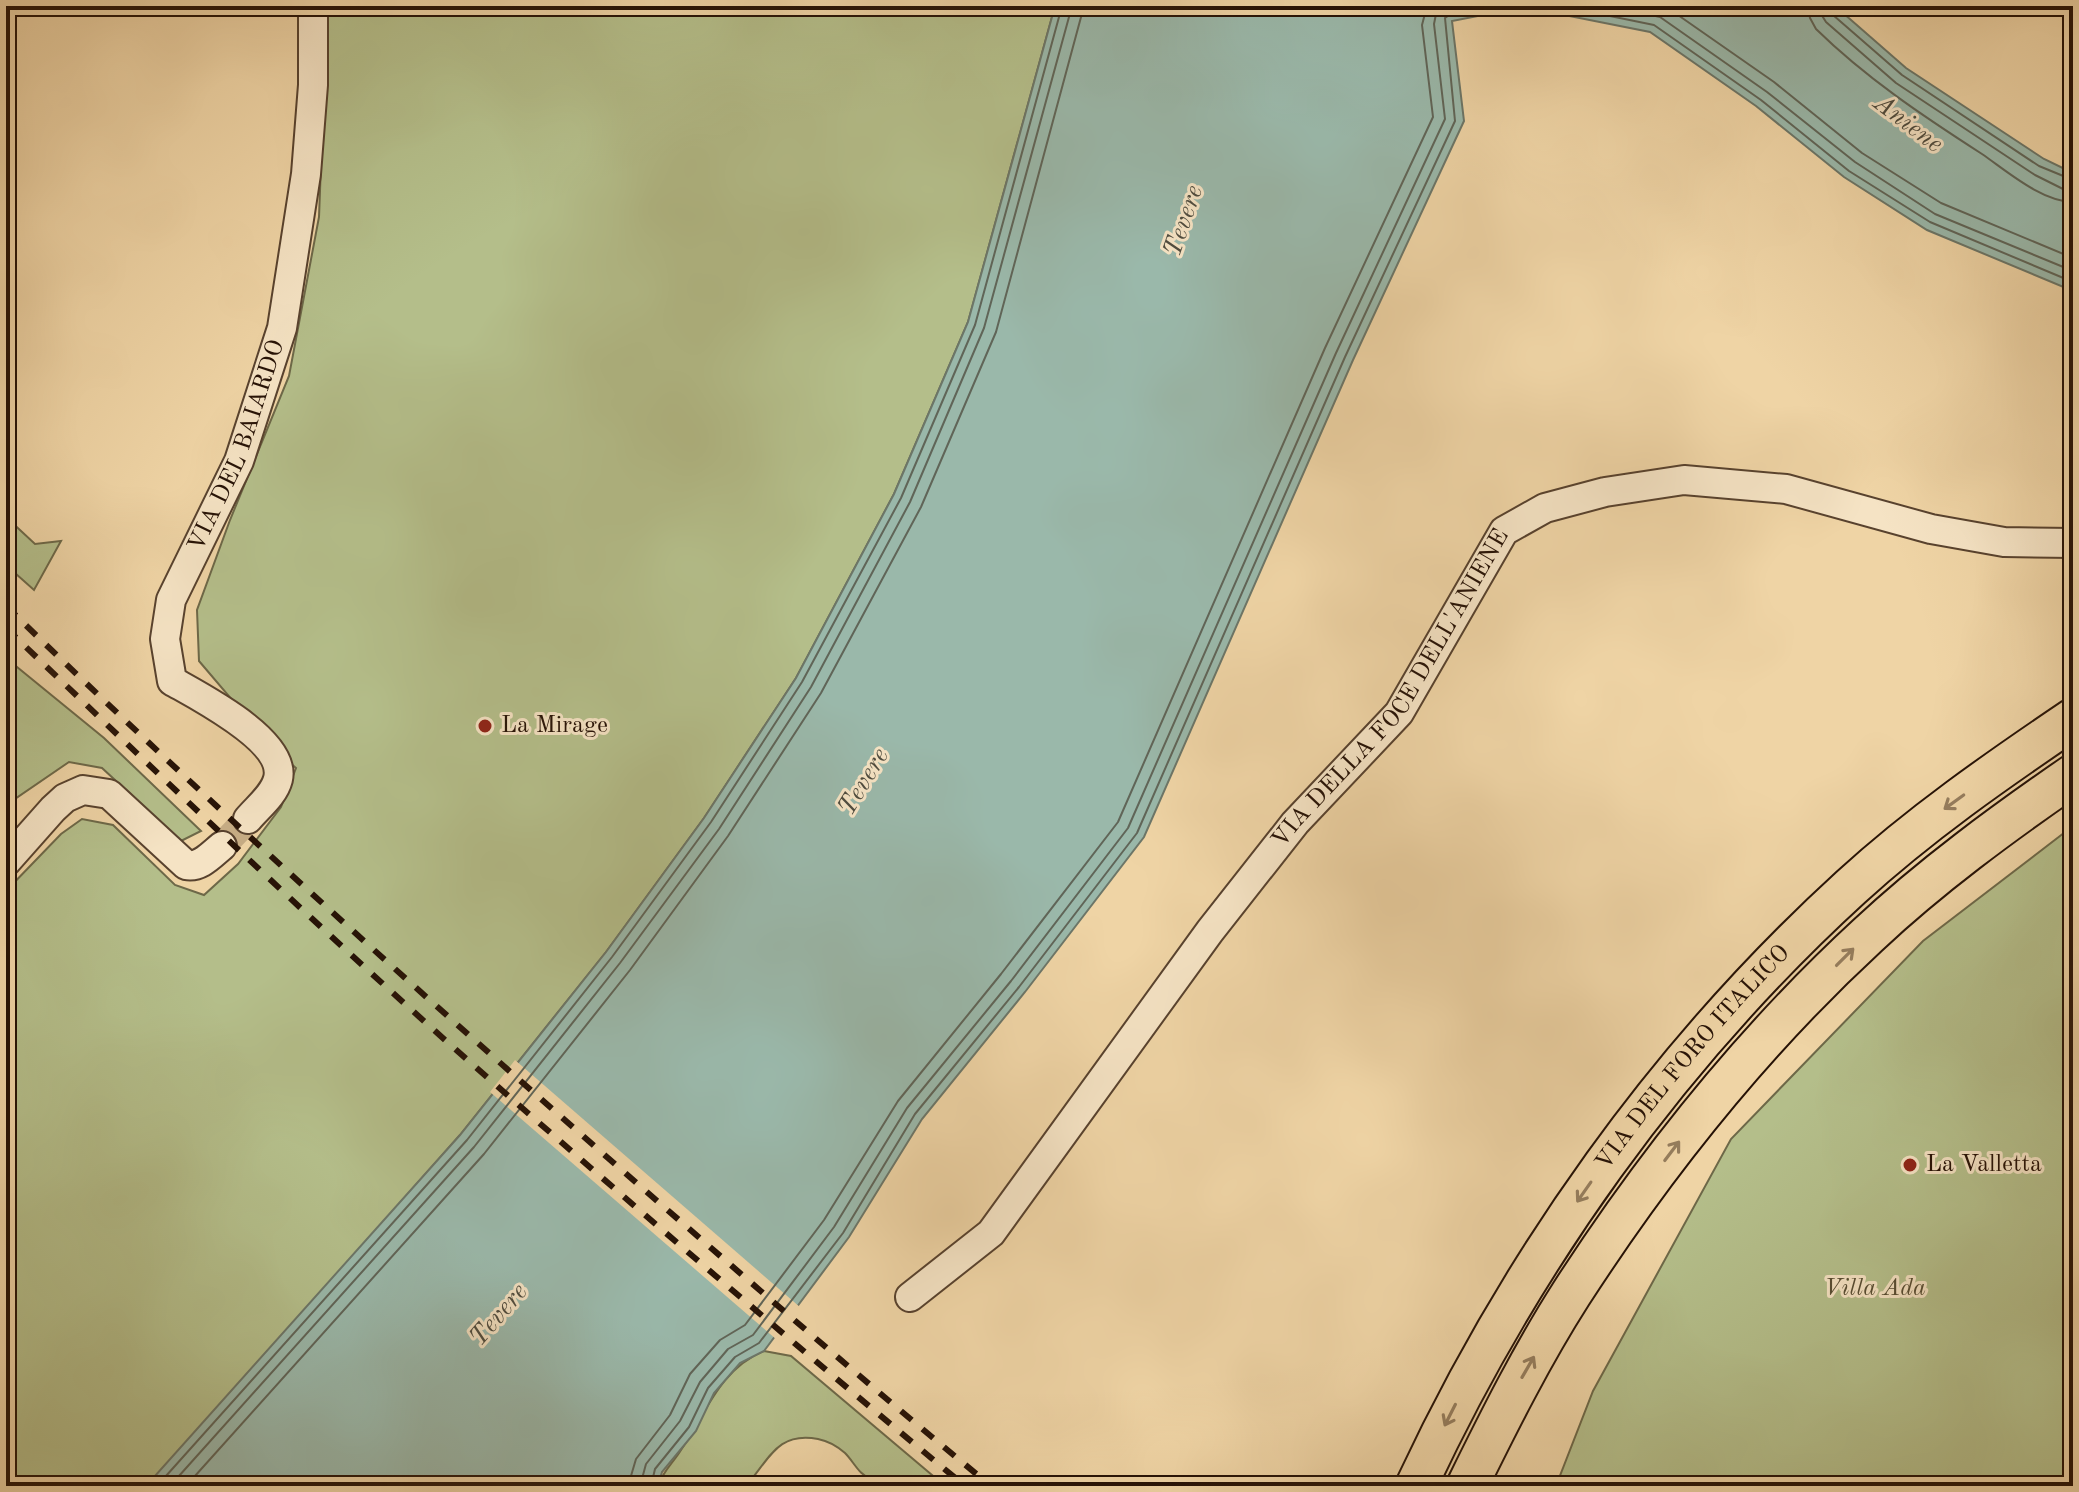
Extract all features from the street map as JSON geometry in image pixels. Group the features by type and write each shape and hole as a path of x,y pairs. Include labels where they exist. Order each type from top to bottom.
{"highway":[{"name":"VIA DEL FORO ITALICO","path":"1416,1486 1468,1378 1537,1263 1588,1187 1677,1070 1796,941 1851,887 1945,809 2073,719"},
{"name":"VIA DEL FORO ITALICO","path":"1467,1486 1502,1415 1569,1296 1691,1126 1779,1023 1866,936 2013,817 2073,775"},
{"path":"1487,1486 1502,1415"}],"street":[{"name":"VIA DEL BAIARDO","path":"248,819 277,783 279,769 276,760 255,735 219,708 172,681 165,639 171,600 239,461 282,328 306,174 313,85 313,6"},
{"name":"VIA DELLA FOCE DELL'ANIENE","path":"910,1297 991,1233 1210,931 1295,823 1399,713 1504,531 1545,508 1605,492 1684,480 1786,489 1931,529 2004,542 2073,543"},
{"path":"6,862 53,809 73,793 83,790 109,794 186,865 195,866 203,862 222,846"}],"green space":[{"name":"La Mirage","path":"327,6 1055,6 968,322 894,494 796,678 704,818 606,952 460,1135 150,1486 6,1486 6,891 61,834 82,819 113,825 175,885 204,895 238,864 281,807 296,768 273,748 199,661 197,610 289,376 319,217"},
{"path":"6,517 35,544 61,541 34,590 6,565"},
{"path":"6,658 104,738 201,831 181,841 102,768 69,762 6,805"},
{"name":"Villa Ada","path":"2073,826 2073,1486 1556,1486 1593,1391 1731,1139 1923,941"},
{"path":"764,1351 791,1356 945,1486 880,1482 863,1475 836,1446 822,1440 804,1438 793,1439 775,1450 746,1486 658,1486 725,1380 749,1359"}],"water":[{"path":"1055,6 1835,6 1906,68 2044,159 2073,173 2073,291 1927,230 1844,177 1756,106 1650,32 1524,7 1452,21 1464,121 1353,360 1144,837 922,1119 849,1237 764,1351 740,1363 714,1393 696,1431 662,1472 658,1486 146,1486 460,1135 606,952 704,818 796,678 894,494 968,322"}],"pier":[{"path":"515,1060 801,1308 777,1340 490,1092"}],"tunnel":[{"path":"222,846 248,819"}],"railway":[{"path":"6,606 228,817 455,1023 751,1282 991,1486"},
{"path":"6,628 426,1023 725,1284 965,1486"}],"place":[{"name":"La Mirage","path":"485,726"},
{"name":"La Valletta","path":"1910,1165"}],"water label":[{"name":"Aniene","path":"1908,124"},
{"name":"Tevere","path":"1184,221"},
{"name":"Tevere","path":"864,782"},
{"name":"Tevere","path":"499,1315"}]}
